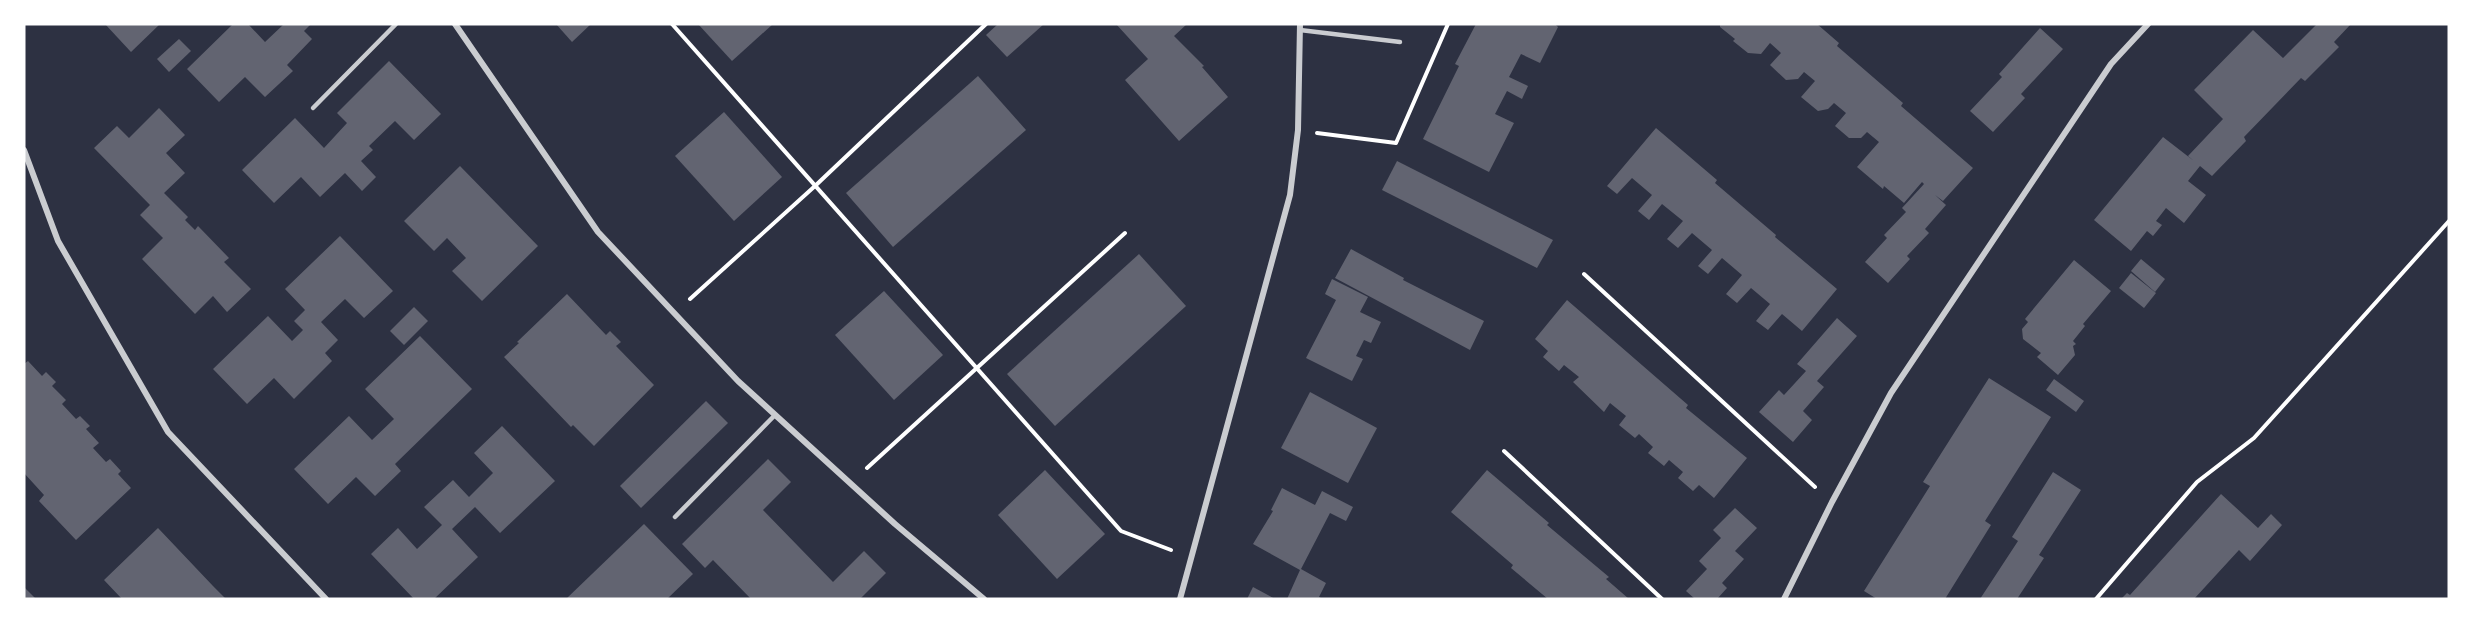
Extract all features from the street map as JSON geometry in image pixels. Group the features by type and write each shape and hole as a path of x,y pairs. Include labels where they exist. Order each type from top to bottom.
{"street":[{"path":"455,24 598,232 738,381 850,483 984,599"},
{"path":"1784,599 1832,502 1891,393 2111,64 2148,24"},
{"path":"1180,599 1290,195 1298,130 1300,27"},
{"path":"24,150 58,241 168,432 327,599"}],"lane":[{"path":"313,108 396,24"},
{"path":"1300,27 1400,42"},
{"path":"675,517 776,415"}],"path":[{"path":"672,24 1121,531 1192,557"},
{"path":"674,313 815,186 986,24"},
{"path":"1298,130 1396,143 1448,24"},
{"path":"2096,599 2197,482 2254,438 2449,221"},
{"path":"850,483 1125,233"},
{"path":"1584,274 1832,502"},
{"path":"1504,451 1662,599"}],"building":[{"path":"105,24 160,24 131,52"},
{"path":"233,24 248,24 265,42 284,24 311,24 304,31 312,39 287,65 293,71 265,97 245,77 219,102 187,69"},
{"path":"556,24 591,24 572,42"},
{"path":"698,24 773,24 732,61"},
{"path":"998,24 1044,24 1007,57 986,35"},
{"path":"1116,24 1187,24 1174,36 1204,66 1202,67 1228,97 1179,141 1125,80 1148,59"},
{"path":"1476,24 1555,24 1558,27 1540,63 1521,54 1509,77 1528,86 1522,99 1507,91 1495,114 1514,123 1489,172 1423,139 1459,66 1455,64"},
{"path":"1720,24 1817,24 1839,43 1837,46 1903,103 1901,106 1973,168 1943,201 1935,195 1946,205 1925,229 1929,233 1907,256 1910,259 1888,283 1865,262 1887,238 1884,235 1906,212 1902,208 1924,184 1922,182 1904,203 1884,186 1883,189 1857,167 1879,142 1867,132 1861,138 1849,138 1835,126 1846,113 1834,103 1828,109 1818,111 1801,97 1815,81 1804,72 1798,79 1786,80 1770,65 1781,53 1770,43 1761,54 1748,53 1733,41 1735,39 1720,27"},
{"path":"2317,24 2351,24 2334,42 2339,47 2305,81 2301,78 2244,137 2246,141 2212,176 2200,166 2188,181 2206,195 2184,223 2166,208 2156,221 2162,225 2153,236 2147,231 2131,251 2094,220 2163,137 2194,161 2188,156 2223,119 2194,90 2253,30 2283,58"},
{"path":"2040,28 2063,49 2021,94 2025,98 1993,132 1970,111 2002,77 1999,74"},
{"path":"179,39 191,51 169,72 157,59"},
{"path":"389,61 441,114 414,140 395,121 369,146 373,150 361,161 376,177 362,191 345,173 320,197 301,177 274,203 242,170 295,118 324,148 347,123 337,113"},
{"path":"978,76 1026,130 893,247 846,193"},
{"path":"159,108 185,135 166,153 185,173 164,193 188,217 185,220 195,230 198,226 229,258 224,262 251,289 227,312 213,296 195,314 142,259 163,238 140,215 150,205 94,148 117,126 129,138"},
{"path":"724,112 782,177 734,221 675,156"},
{"path":"1656,128 1717,180 1715,183 1776,235 1775,237 1837,289 1802,331 1782,314 1768,330 1756,321 1770,304 1751,288 1737,303 1726,294 1742,275 1722,258 1708,274 1698,266 1712,250 1692,233 1678,248 1667,239 1683,221 1662,204 1649,220 1638,211 1652,195 1632,178 1617,194 1607,186"},
{"path":"1397,161 1553,240 1537,268 1382,190"},
{"path":"460,166 538,246 482,301 452,271 466,258 447,238 434,251 404,221"},
{"path":"340,236 393,291 364,318 345,299 321,322 338,340 325,353 332,361 294,399 274,378 247,404 213,369 268,316 292,341 303,330 294,321 305,310 285,289"},
{"path":"1351,249 1404,278 1403,280 1484,321 1470,350 1335,278"},
{"path":"1139,254 1186,306 1055,426 1007,374"},
{"path":"2141,259 2165,279 2155,292 2131,271"},
{"path":"2074,260 2111,291 2083,324 2085,326 2073,341 2076,344 2073,346 2075,355 2058,375 2037,357 2041,353 2023,339 2022,329 2028,322 2025,319"},
{"path":"2131,273 2156,293 2144,308 2119,288"},
{"path":"1332,279 1368,297 1360,312 1381,322 1371,343 1364,340 1356,356 1363,359 1352,381 1306,358 1336,300 1325,294"},
{"path":"884,291 943,355 894,400 835,335"},
{"path":"567,294 606,335 610,331 621,342 616,346 654,385 594,446 573,425 571,427 504,357"},
{"path":"1567,300 1688,405 1686,408 1747,458 1714,498 1699,485 1693,491 1678,478 1683,472 1669,460 1664,466 1648,453 1653,447 1639,434 1635,438 1619,425 1626,416 1610,403 1604,412 1573,382 1579,377 1564,365 1559,371 1543,357 1548,351 1535,339"},
{"path":"414,307 428,321 404,345 390,331"},
{"path":"1837,318 1857,336 1817,381 1824,387 1803,411 1812,420 1793,442 1759,412 1779,390 1784,395 1806,371 1797,364"},
{"path":"420,336 472,389 395,464 401,471 375,496 356,477 328,504 294,469 349,416 372,440 394,419 365,389"},
{"path":"28,361 42,376 46,372 56,382 52,386 66,400 62,404 76,419 80,416 90,426 86,429 99,443 93,448 106,462 110,459 121,471 118,474 131,488 76,540 39,501 44,495 24,473 24,364"},
{"path":"1989,378 2051,417 1985,521 1991,525 1945,599 1877,599 1864,591 1930,486 1923,482"},
{"path":"2054,379 2084,401 2076,412 2046,390"},
{"path":"1310,392 1377,428 1348,483 1281,448"},
{"path":"706,401 728,423 641,508 620,486"},
{"path":"502,426 555,481 500,533 475,507 452,529 478,557 434,599 414,599 371,554 398,528 417,549 442,525 424,507 453,480 469,497 493,473 474,453"},
{"path":"768,459 791,482 763,510 833,582 864,551 886,573 860,599 751,599 713,560 705,568 682,544"},
{"path":"1045,470 1105,534 1057,579 998,515"},
{"path":"1487,470 1609,577 1606,579 1629,599 1548,599 1511,568 1513,565 1451,512"},
{"path":"2053,472 2081,490 2039,555 2044,558 2017,599 1980,599 2018,541 2012,537"},
{"path":"1282,488 1315,505 1322,491 1353,507 1346,521 1330,513 1301,569 1326,583 1319,597 1323,599 1287,599 1300,570 1253,544 1273,511 1271,510"},
{"path":"2221,494 2258,528 2271,514 2282,525 2250,561 2239,550 2194,599 2121,599 2127,593 2130,595"},
{"path":"1735,508 1757,528 1735,551 1744,559 1722,583 1727,588 1717,599 1695,599 1686,591 1707,569 1699,561 1721,538 1713,530"},
{"path":"644,524 693,574 667,599 566,599"},
{"path":"158,528 226,599 122,599 104,580"},
{"path":"24,587 36,599 24,599"},
{"path":"1253,587 1275,599 1247,599"}]}
